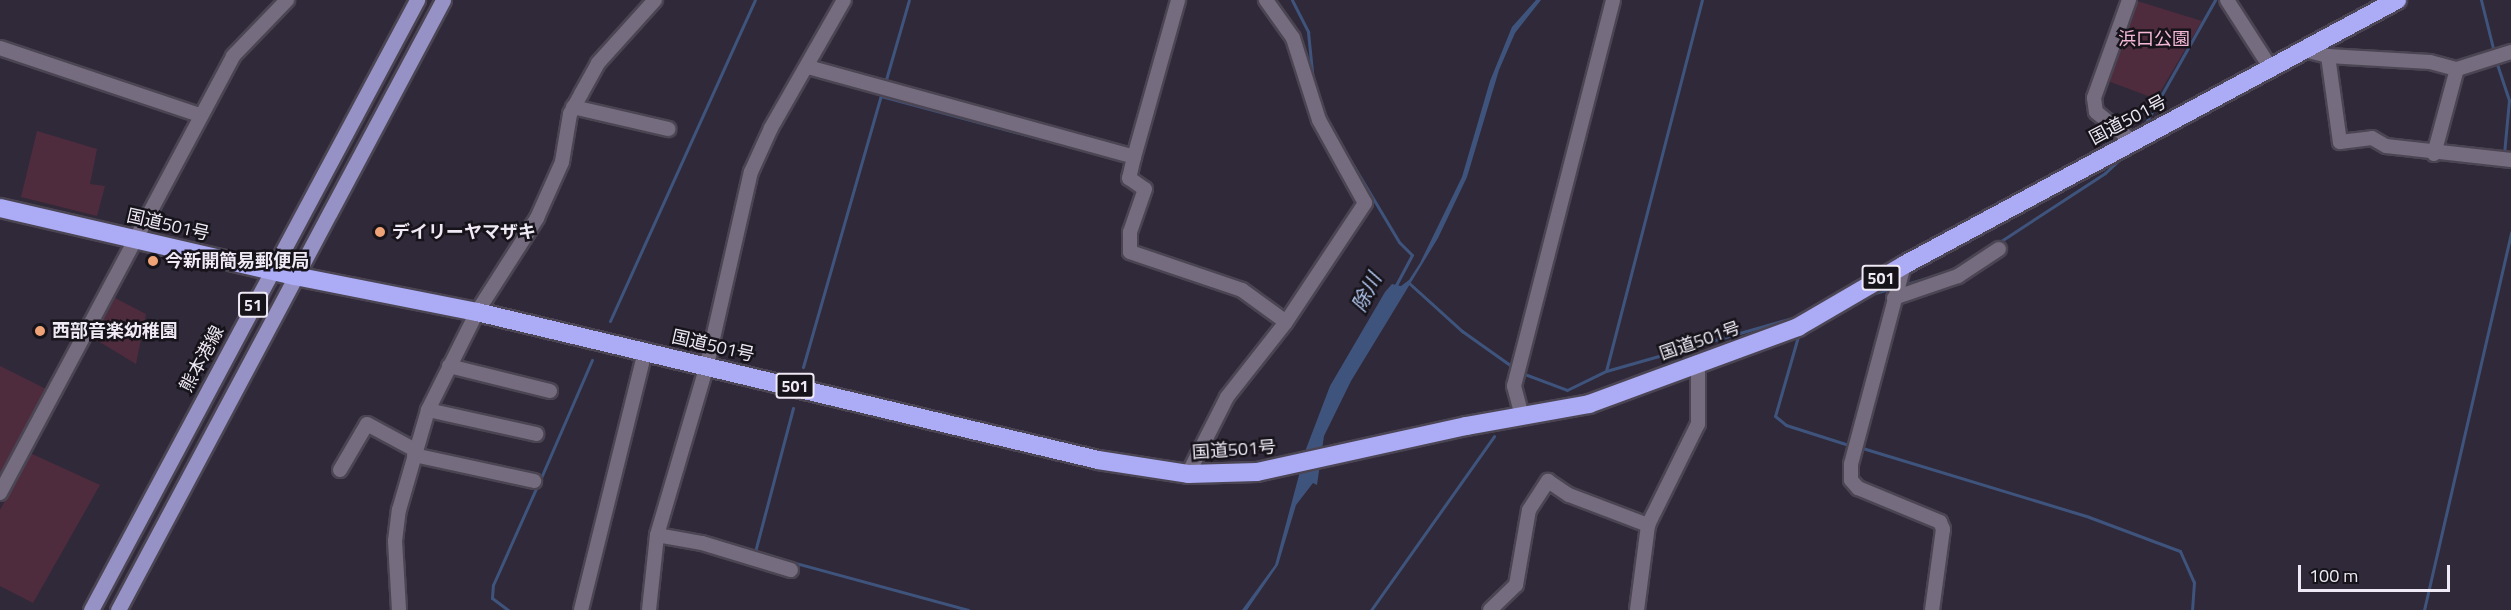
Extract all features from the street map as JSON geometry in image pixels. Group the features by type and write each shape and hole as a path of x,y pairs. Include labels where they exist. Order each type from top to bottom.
{"highway":[{"name":"国道501号","path":"0,208 295,276 477,312 1098,460 1188,474 1257,472 1589,404 1798,327 1904,265 2397,0"}],"main road":[{"name":"熊本港線","path":"91,610 417,0"},
{"name":"51","path":"118,610 443,0"},
{"path":"187,429 208,441"}],"street":[{"path":"0,493 136,239 199,115 233,56 287,0"},
{"path":"399,610 395,541 414,452 428,410 477,312 537,218 562,162 573,107 598,63 655,0"},
{"path":"649,610 657,535 707,365 751,172 771,128 808,67 844,0"},
{"path":"1178,0 1129,178 1145,189 1130,232 1130,252 1242,290 1286,322"},
{"path":"1188,474 1227,397 1286,322 1365,203 1319,120 1293,38 1266,0"},
{"path":"1522,416 1514,386 1614,0"},
{"path":"2129,0 2094,98 2096,112 2132,141"},
{"path":"2227,0 2270,67"},
{"path":"0,48 199,115"},
{"path":"2304,51 2328,56 2430,62 2457,69 2511,52"},
{"path":"2328,56 2340,142 2372,138 2386,146 2434,154 2511,160"},
{"path":"808,67 1134,157"},
{"path":"2434,154 2457,69"},
{"path":"573,107 668,129"},
{"path":"1894,298 1958,276 1999,249"},
{"path":"1904,265 1851,464 1851,480 1858,488 1940,522 1942,529 1932,610"},
{"path":"581,610 645,352"},
{"path":"1637,610 1648,525 1698,424 1698,362"},
{"path":"449,366 550,391"},
{"path":"428,410 536,434"},
{"path":"340,470 367,424 414,452 534,481"},
{"path":"1490,610 1516,585 1529,510 1548,481 1569,495 1648,525"},
{"path":"657,535 702,543 791,570"}],"green space":[{"name":"浜口公園","path":"2134,0 2202,21 2156,99 2105,80"},
{"path":"37,131 97,149 90,184 105,186 97,216 21,197"},
{"path":"115,298 146,314 136,364 93,338"},
{"path":"0,366 50,391 0,481"},
{"path":"30,453 100,485 33,603 0,586 0,510"}],"water":[{"path":"1536,0 1541,0 1515,33 1499,70 1467,177 1438,238 1351,381 1324,436 1317,485 1313,483 1296,505 1278,565 1247,610 1242,610 1275,565 1306,449 1330,386 1385,292 1392,284 1401,286 1409,280 1420,263 1462,177 1490,81 1512,27"}],"waterway":[{"path":"610,321 755,0"},
{"path":"885,83 909,0"},
{"name":"除川","path":"1292,0 1308,32 1313,81"},
{"path":"1606,371 1702,0"},
{"path":"2144,126 2215,0"},
{"path":"2481,0 2494,52"},
{"path":"2496,61 2509,100 2504,154"},
{"path":"803,367 882,92"},
{"path":"881,96 1042,139"},
{"name":"除川","path":"1334,133 1399,242 1412,255 1395,287"},
{"path":"1998,243 2105,173 2123,156"},
{"path":"2424,610 2511,232"},
{"path":"1903,285 1947,272 1982,252"},
{"path":"1409,283 1462,331 1514,368"},
{"path":"1868,295 1893,288"},
{"path":"1522,373 1567,390 1606,371 1802,315"},
{"path":"1799,333 1775,416 1786,425 1852,446"},
{"path":"540,480 592,360"},
{"path":"793,408 755,552 968,610"},
{"path":"1371,610 1494,436"},
{"path":"1859,447 2089,517 2180,551 2194,582 2192,610"},
{"path":"508,610 492,598 493,585 537,486"}],"place":[{"name":"デイリーヤマザキ","path":"380,232"},
{"name":"今新開簡易郵便局","path":"153,261"},
{"name":"西部音楽幼稚園","path":"40,331"}]}
